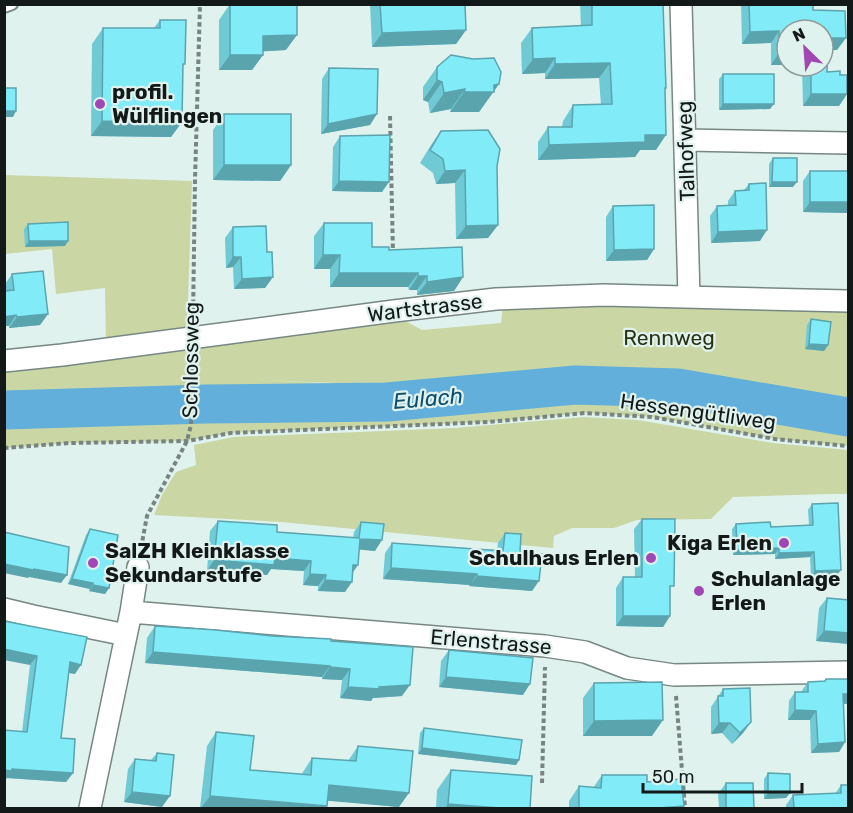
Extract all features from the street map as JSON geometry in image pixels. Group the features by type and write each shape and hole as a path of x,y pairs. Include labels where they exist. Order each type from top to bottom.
{"street":[{"name":"Talhofweg","path":"681,4 689,297"},
{"path":"686,140 849,142"},
{"name":"Wartstrasse","path":"4,361 496,299 604,295 849,301"},
{"path":"90,808 131,612 138,567"},
{"path":"4,609 126,635"},
{"name":"Erlenstrasse","path":"131,612 545,646 585,652 627,668 674,675 849,672"}],"lane":[{"path":"4,8 12,4"}],"path":[{"name":"Schlossweg","path":"138,567 147,516 187,441 191,425 200,4"},
{"path":"390,116 393,265"},
{"name":"Hessengütliweg","path":"4,448 69,443 187,441 231,433 488,422 585,413 652,417 775,439 849,446"},
{"path":"542,783 545,646"},
{"path":"674,675 685,808"}],"green space":[{"path":"5,175 192,181 187,331 106,345 105,288 56,294 52,249 5,254"},
{"name":"Rennweg","path":"848,301 848,446 775,439 652,417 585,413 488,422 231,433 187,441 69,443 5,448 5,366 398,317 422,330 501,323 503,306","holes":["245,379 403,386 403,387"]},
{"path":"584,417 638,420 773,443 848,450 848,494 733,497 711,519 637,520 614,528 572,528 554,536 553,548 281,522 154,515 162,495 176,472 196,465 194,445 233,437 455,428"}],"building":[{"path":"230,4 297,4 297,35 263,36 263,55 230,55"},
{"path":"380,4 465,4 466,30 382,33"},
{"path":"592,4 663,4 666,135 645,135 645,142 549,145 548,127 572,127 573,105 612,104 610,63 555,64 555,58 533,59 532,28 592,25"},
{"path":"749,4 813,4 813,10 845,11 846,38 835,38 835,18 775,18 775,31 750,32"},
{"path":"160,20 186,20 182,122 102,121 103,28 160,28"},
{"path":"451,55 473,59 494,58 501,72 499,84 494,85 494,92 464,92 465,89 444,93 442,82 437,80 437,67"},
{"path":"329,68 378,69 377,114 328,124"},
{"path":"835,71 840,71 840,75 847,75 847,94 811,94 811,78 835,78"},
{"path":"723,74 774,74 774,104 723,104"},
{"path":"4,88 16,88 16,111 4,111"},
{"path":"224,114 291,114 291,165 224,165"},
{"path":"488,130 500,149 497,166 498,225 466,226 465,170 445,171 443,159 430,150 441,131"},
{"path":"390,135 389,182 339,181 340,136"},
{"path":"773,158 797,158 797,182 772,182"},
{"path":"810,171 849,171 849,202 810,202"},
{"path":"766,183 767,230 718,232 717,206 736,205 735,191 749,190 749,184"},
{"path":"654,205 654,249 614,250 613,206"},
{"path":"68,222 68,241 29,241 28,224"},
{"path":"324,223 372,223 372,247 389,247 389,250 462,247 463,277 427,282 427,276 418,276 418,273 339,273 340,255 323,255"},
{"path":"266,226 267,252 272,252 273,277 242,279 241,257 233,257 233,227"},
{"path":"43,271 48,314 4,317 4,291 14,290 12,274"},
{"path":"811,319 831,322 828,345 809,344"},
{"name":"Kiga Erlen","path":"838,503 841,570 815,571 814,552 779,553 779,548 737,550 736,524 770,522 771,527 813,525 812,504"},
{"name":"Schulhaus Erlen","path":"642,519 675,519 674,586 670,586 670,616 623,616 623,577 642,577"},
{"path":"218,521 277,525 277,532 359,538 361,522 384,524 382,540 360,539 358,565 353,565 352,582 325,580 326,575 310,574 311,561 275,558 274,565 214,560"},
{"path":"90,529 118,535 109,588 72,579"},
{"path":"4,532 69,547 67,575 4,564"},
{"path":"505,533 521,534 520,552 542,554 539,581 391,568 392,543 503,551"},
{"path":"827,598 849,600 849,633 824,631"},
{"path":"4,621 87,637 81,665 70,662 61,738 75,739 73,773 4,770 4,730 27,732 37,656 4,649"},
{"path":"155,626 413,647 410,685 379,687 379,689 348,687 350,669 153,652"},
{"path":"449,650 533,658 530,684 446,677"},
{"path":"826,679 849,679 849,694 843,694 845,742 818,744 816,711 795,710 795,692 808,692 808,682 825,681"},
{"path":"662,682 663,720 594,721 594,683"},
{"path":"750,688 751,722 740,733 730,723 719,723 718,696 723,696 723,689"},
{"path":"424,728 522,740 519,760 422,748"},
{"path":"216,732 254,736 250,770 311,775 312,758 356,761 358,746 413,751 409,793 329,785 327,806 210,796"},
{"path":"157,753 174,755 170,796 132,792 135,759 156,761"},
{"path":"451,770 532,776 530,808 448,804"},
{"path":"768,773 790,774 790,793 768,793"},
{"path":"602,775 647,775 647,782 681,779 684,806 579,808 579,786 601,788"},
{"path":"726,783 753,783 754,808 726,808"},
{"path":"841,785 849,785 849,808 794,808 793,795 841,793"}],"waterway":[{"name":"Eulach","path":"4,410 387,402 575,385 678,388 848,417"}],"place":[{"name":"profil. Wülflingen","path":"100,104"},
{"name":"Kiga Erlen","path":"784,543"},
{"name":"Schulhaus Erlen","path":"651,558"},
{"name":"SalZH Kleinklasse Sekundarstufe","path":"93,563"},
{"name":"Schulanlage Erlen","path":"699,591"}]}
